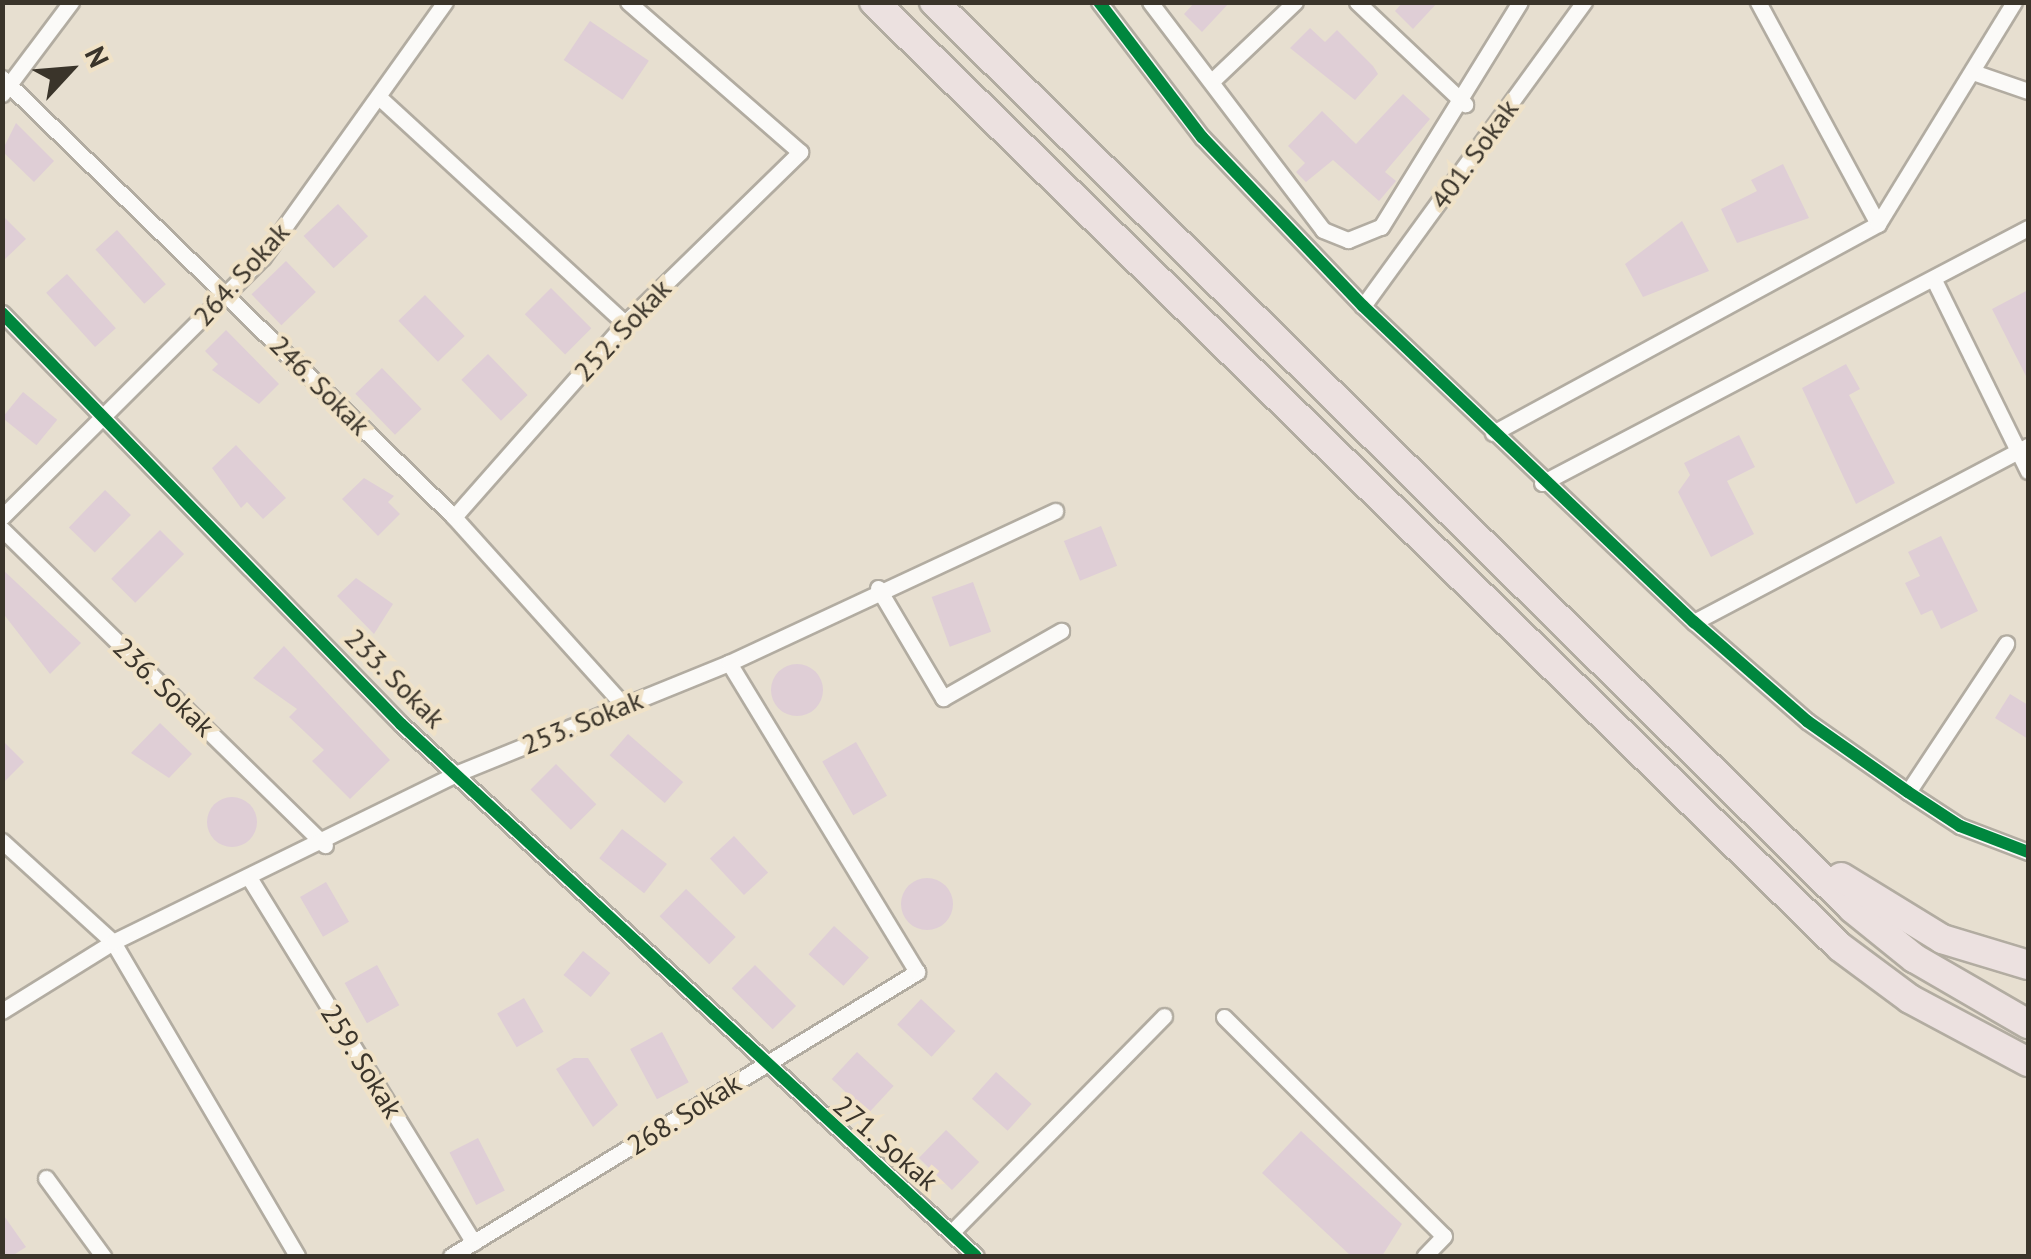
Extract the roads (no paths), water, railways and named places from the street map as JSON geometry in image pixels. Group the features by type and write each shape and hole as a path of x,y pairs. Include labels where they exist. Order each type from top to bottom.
{"highway":[{"path":"874,2 1840,946 1910,999 2028,1062"},
{"path":"934,2 1747,809 1879,932 2028,1024"},
{"path":"1747,809 1911,924 2028,965"}],"street":[{"path":"5,86 71,2"},
{"name":"264. Sokak","path":"2,517 103,414 228,296 380,98 445,2"},
{"name":"252. Sokak","path":"454,518 625,323 800,152 628,2"},
{"path":"1099,2 1202,136 1363,306 1542,483 1807,721 1960,826 2028,852"},
{"path":"1150,2 1213,80 1323,230 1348,240 1381,227 1465,104 1520,2"},
{"path":"1213,80 1295,2"},
{"path":"1357,2 1465,104"},
{"name":"401. Sokak","path":"1363,306 1584,2"},
{"path":"1758,2 1878,224"},
{"path":"1493,433 1878,224 2014,2"},
{"path":"1973,72 2028,91"},
{"name":"246. Sokak","path":"5,86 228,296 454,518 624,705"},
{"path":"380,98 625,323"},
{"path":"1542,483 2028,228"},
{"path":"1934,280 2023,449 2028,471"},
{"name":"233. Sokak","path":"2,313 458,773 767,1064"},
{"path":"1694,622 2023,449"},
{"name":"253. Sokak","path":"2,1011 112,942 325,845 458,773 730,663 878,588 1055,511"},
{"name":"236. Sokak","path":"2,529 325,845"},
{"path":"878,588 943,698 1061,631"},
{"path":"1908,792 2006,644"},
{"name":"268. Sokak","path":"452,1256 917,972 730,663"},
{"path":"2,842 112,942 297,1256"},
{"name":"259. Sokak","path":"250,880 474,1243"},
{"path":"951,1233 1164,1016"},
{"path":"1224,1017 1444,1236 1425,1256"},
{"name":"271. Sokak","path":"767,1064 976,1256"},
{"path":"46,1178 103,1256"}]}
